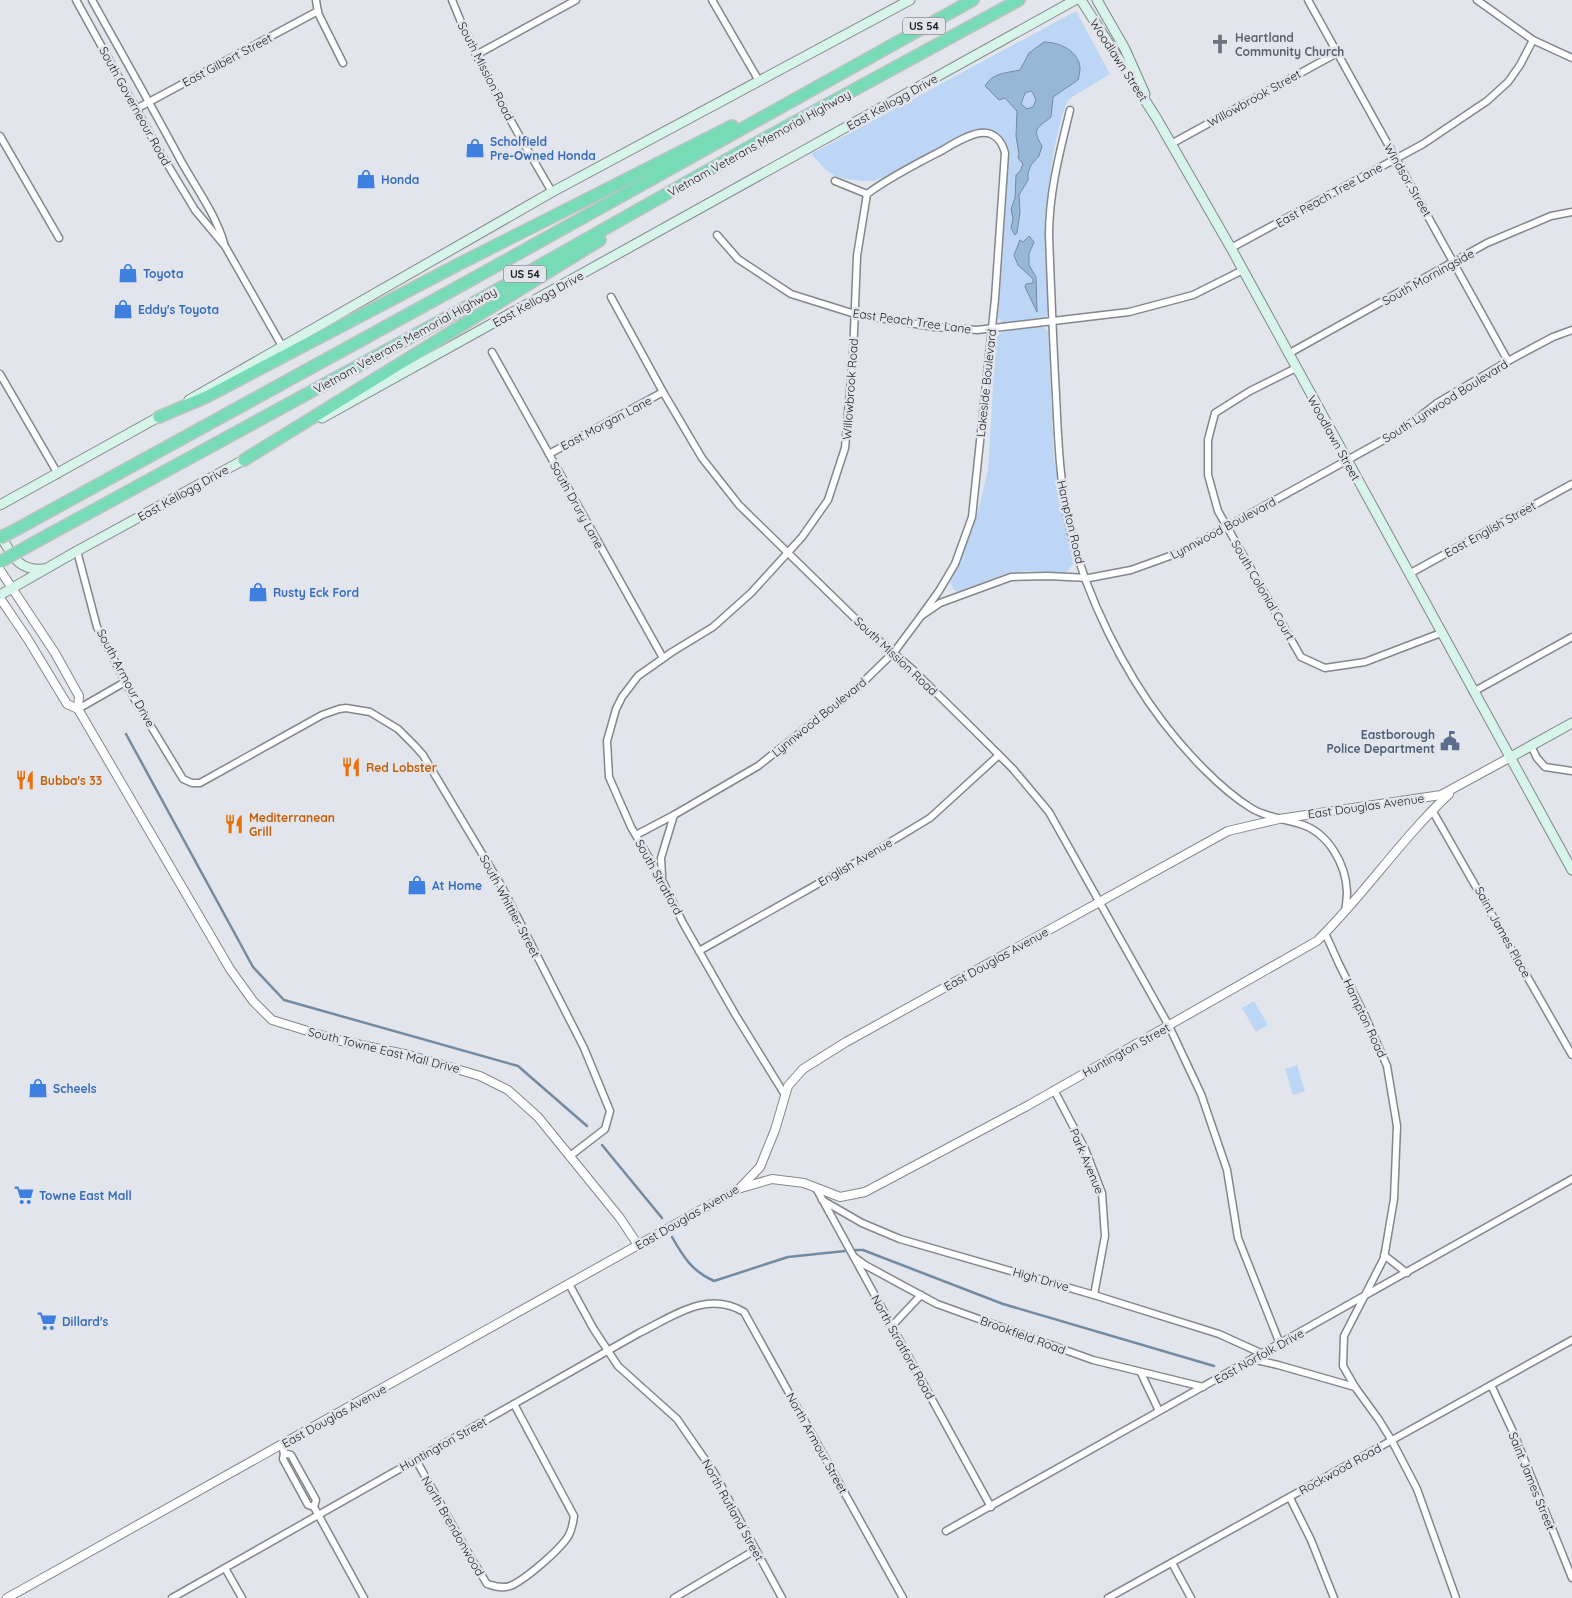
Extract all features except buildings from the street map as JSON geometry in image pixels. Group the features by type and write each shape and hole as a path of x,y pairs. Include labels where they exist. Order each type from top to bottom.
{"highway":[{"name":"Vietnam Veterans Memorial Highway","path":"0,537 469,281 973,0"},
{"name":"Vietnam Veterans Memorial Highway","path":"0,562 479,300 751,146 1019,0"},
{"path":"159,417 206,397 470,258 876,53"},
{"path":"244,460 751,146"}],"main road":[{"path":"0,511 4,503 159,417 552,192 910,0"},
{"path":"1052,13 1060,0"},
{"name":"East Kellogg Drive","path":"0,596 46,568 417,366 1075,0"},
{"name":"Woodlawn Street","path":"1081,0 1157,120 1243,270 1572,870"},
{"name":"Woodlawn Street","path":"1097,0 1125,49 1157,120"},
{"path":"0,537 16,561 24,567 34,570 46,568"},
{"name":"East Douglas Avenue","path":"1509,758 1572,723"}],"street":[{"name":"South Governeour Road","path":"76,0 136,109 195,210 225,246 282,346"},
{"name":"South Governeour Road","path":"92,0 219,228 225,246"},
{"path":"316,0 318,10 343,63"},
{"name":"South Mission Road","path":"452,0 466,36 552,192"},
{"path":"712,0 759,81"},
{"name":"Windsor Street","path":"1308,0 1508,361"},
{"path":"1477,0 1533,40 1572,58"},
{"path":"476,55 571,1"},
{"name":"East Gilbert Street","path":"136,109 318,10"},
{"name":"East Peach Tree Lane","path":"1230,248 1423,144 1487,101 1508,82 1533,40"},
{"name":"Willowbrook Street","path":"1171,144 1337,53"},
{"name":"Hampton Road","path":"1070,110 1056,166 1049,214 1052,321 1060,475 1071,533 1085,578 1121,657 1139,687 1163,722 1205,770 1252,809 1316,831 1330,844 1342,867 1347,890 1345,913"},
{"name":"Lakeside Boulevard","path":"867,194 885,181 965,138 981,133 989,133 998,138 1003,145 1005,153 995,299 972,517 955,564 921,616"},
{"path":"0,136 59,238"},
{"path":"835,181 867,194"},
{"name":"Willowbrook Road","path":"663,658 713,626 751,593 802,537 828,500 845,448 853,356 857,256 867,194"},
{"path":"195,210 206,204"},
{"name":"South Morningside","path":"1288,354 1488,243 1551,216 1572,212"},
{"name":"East Peach Tree Lane","path":"717,234 738,260 790,294 855,314 934,327 977,330 1129,312 1193,295 1243,270"},
{"name":"South Mission Road","path":"611,297 702,458 739,505 999,755 1049,812 1169,1026 1201,1094 1227,1170 1238,1238 1280,1344"},
{"name":"South Lynwood Boulevard","path":"1347,462 1406,427 1437,403 1508,361 1553,337 1572,330"},
{"name":"South Drury Lane","path":"492,352 663,658"},
{"name":"South Colonial Court","path":"1296,368 1250,391 1215,413 1208,440 1208,475 1218,511 1301,657 1325,668 1365,662 1441,633"},
{"path":"0,374 58,474"},
{"name":"East Morgan Lane","path":"549,454 663,392"},
{"name":"Lynnwood Boulevard","path":"636,835 758,766 857,688 893,653 921,616 940,603 1011,577 1085,578 1131,570 1182,552 1347,462"},
{"name":"East English Street","path":"1409,574 1572,484"},
{"name":"South Armour Drive","path":"77,551 97,627 125,682 183,779 192,783 203,781"},
{"name":"South Towne East Mall Drive","path":"0,570 55,653 79,696 78,709 230,969 253,1001 272,1020 337,1040 409,1055 480,1076 508,1090 538,1117 620,1218 638,1245"},
{"name":"South Towne East Mall Drive","path":"0,596 67,704 78,709"},
{"path":"1473,692 1572,637"},
{"name":"South Stratford","path":"663,658 638,676 622,697 616,709 607,741 609,777 636,835 699,951 734,1014 785,1095"},
{"path":"78,709 125,682"},
{"name":"South Whittier Street","path":"203,781 322,715 346,708 370,712 398,729 415,746 423,755 502,887 584,1048 610,1111 605,1129 570,1156"},
{"path":"1531,746 1545,767 1572,771"},
{"name":"English Avenue","path":"699,951 862,859 930,818 999,755"},
{"name":"East Douglas Avenue","path":"7,1598 282,1449 740,1188 760,1167 775,1130 788,1086 803,1069 839,1046 1228,831 1280,819 1441,795 1509,758"},
{"name":"Huntington Street","path":"740,1188 772,1179 804,1183 840,1197 865,1192 1169,1026 1318,941 1345,913 1432,810 1455,788"},
{"name":"Saint James Place","path":"1432,810 1572,1055"},
{"path":"663,882 661,858 674,814"},
{"name":"Hampton Road","path":"1325,934 1387,1066 1397,1126 1394,1198 1384,1255 1344,1336 1343,1366 1355,1387 1392,1440 1417,1489 1456,1598"},
{"name":"Park Avenue","path":"1054,1090 1085,1149 1102,1193 1105,1236 1094,1295"},
{"name":"East Norfolk Drive","path":"946,1531 1408,1273 1572,1179"},
{"name":"North Stratford Road","path":"816,1188 891,1328 991,1506"},
{"name":"High Drive","path":"822,1200 862,1223 900,1239 1094,1295 1219,1334 1263,1354"},
{"path":"1384,1255 1408,1273"},
{"name":"Brookfield Road","path":"854,1258 938,1304 1084,1357 1141,1373 1158,1375 1203,1387"},
{"name":"North Rutland Street","path":"569,1284 618,1366 677,1418 713,1471 782,1598"},
{"path":"891,1328 920,1295"},
{"name":"Huntington Street","path":"172,1598 608,1351 696,1305 718,1303"},
{"name":"North Armour Street","path":"718,1303 732,1305 744,1312 903,1598"},
{"name":"Rockwood Road","path":"1108,1598 1572,1340"},
{"path":"1252,1359 1278,1364 1355,1387"},
{"path":"1141,1373 1159,1411"},
{"name":"Saint James Street","path":"1491,1385 1514,1434 1572,1578"},
{"name":"North Brendonwood","path":"416,1460 466,1551 487,1584 499,1587 515,1583 527,1576 568,1537 573,1527 574,1516 514,1404"},
{"path":"282,1449 283,1459 308,1505 314,1507 364,1598"},
{"path":"1290,1498 1311,1540 1334,1598"},
{"path":"674,1598 755,1550"},
{"path":"1172,1563 1191,1598"},
{"path":"225,1568 242,1598"}],"shaded area":[{"path":"1076,11 1110,74 1069,99 1061,119 1053,154 1048,199 1049,312 1044,319 1004,324 998,318 1008,154 1007,146 998,134 981,129 962,136 874,181 845,179 835,176 826,170 811,154"},
{"path":"1044,42 1062,46 1076,57 1080,70 1078,80 1053,97 1051,117 1038,129 1037,135 1042,146 1039,156 1031,165 1028,180 1019,195 1020,212 1017,233 1015,235 1011,228 1013,219 1011,209 1015,198 1016,175 1023,164 1018,158 1016,136 1017,111 1005,98 999,100 985,86 995,76 1020,70 1029,53","holes":["1031,91 1036,100 1033,107 1027,109 1021,104 1025,93"]},
{"path":"1029,236 1034,242 1029,254 1029,265 1036,277 1037,312 1025,287 1026,284 1033,283 1033,279 1018,265 1014,255 1020,240 1023,242"},
{"path":"1041,326 1048,331 1054,457 1065,522 1076,557 1066,573 1025,571 1006,574 958,592 954,590 950,582 976,519 988,470 996,338 1002,332"},
{"path":"1254,1001 1268,1025 1256,1032 1242,1008"},
{"path":"1297,1065 1305,1091 1293,1095 1285,1069"}],"waterway":[{"path":"126,734 253,967 284,1000 518,1066 587,1126"},
{"path":"602,1145 662,1218"},
{"path":"672,1237 689,1263 700,1273 714,1281 788,1257 845,1251"},
{"path":"856,1250 863,1250 1003,1304 1214,1366"}],"place":[{"name":"Heartland Community Church","path":"1220,44"},
{"name":"Scholfield Pre-Owned Honda","path":"475,148"},
{"name":"Honda","path":"366,179"},
{"name":"Toyota","path":"128,273"},
{"name":"Eddy's Toyota","path":"123,309"},
{"name":"Rusty Eck Ford","path":"258,592"},
{"name":"Eastborough Police Department","path":"1450,741"},
{"name":"Red Lobster","path":"351,767"},
{"name":"Bubba's 33","path":"25,780"},
{"name":"Mediterranean Grill","path":"234,824"},
{"name":"At Home","path":"417,885"},
{"name":"Scheels","path":"38,1088"},
{"name":"Towne East Mall","path":"24,1195"},
{"name":"Dillard's","path":"47,1321"}]}
